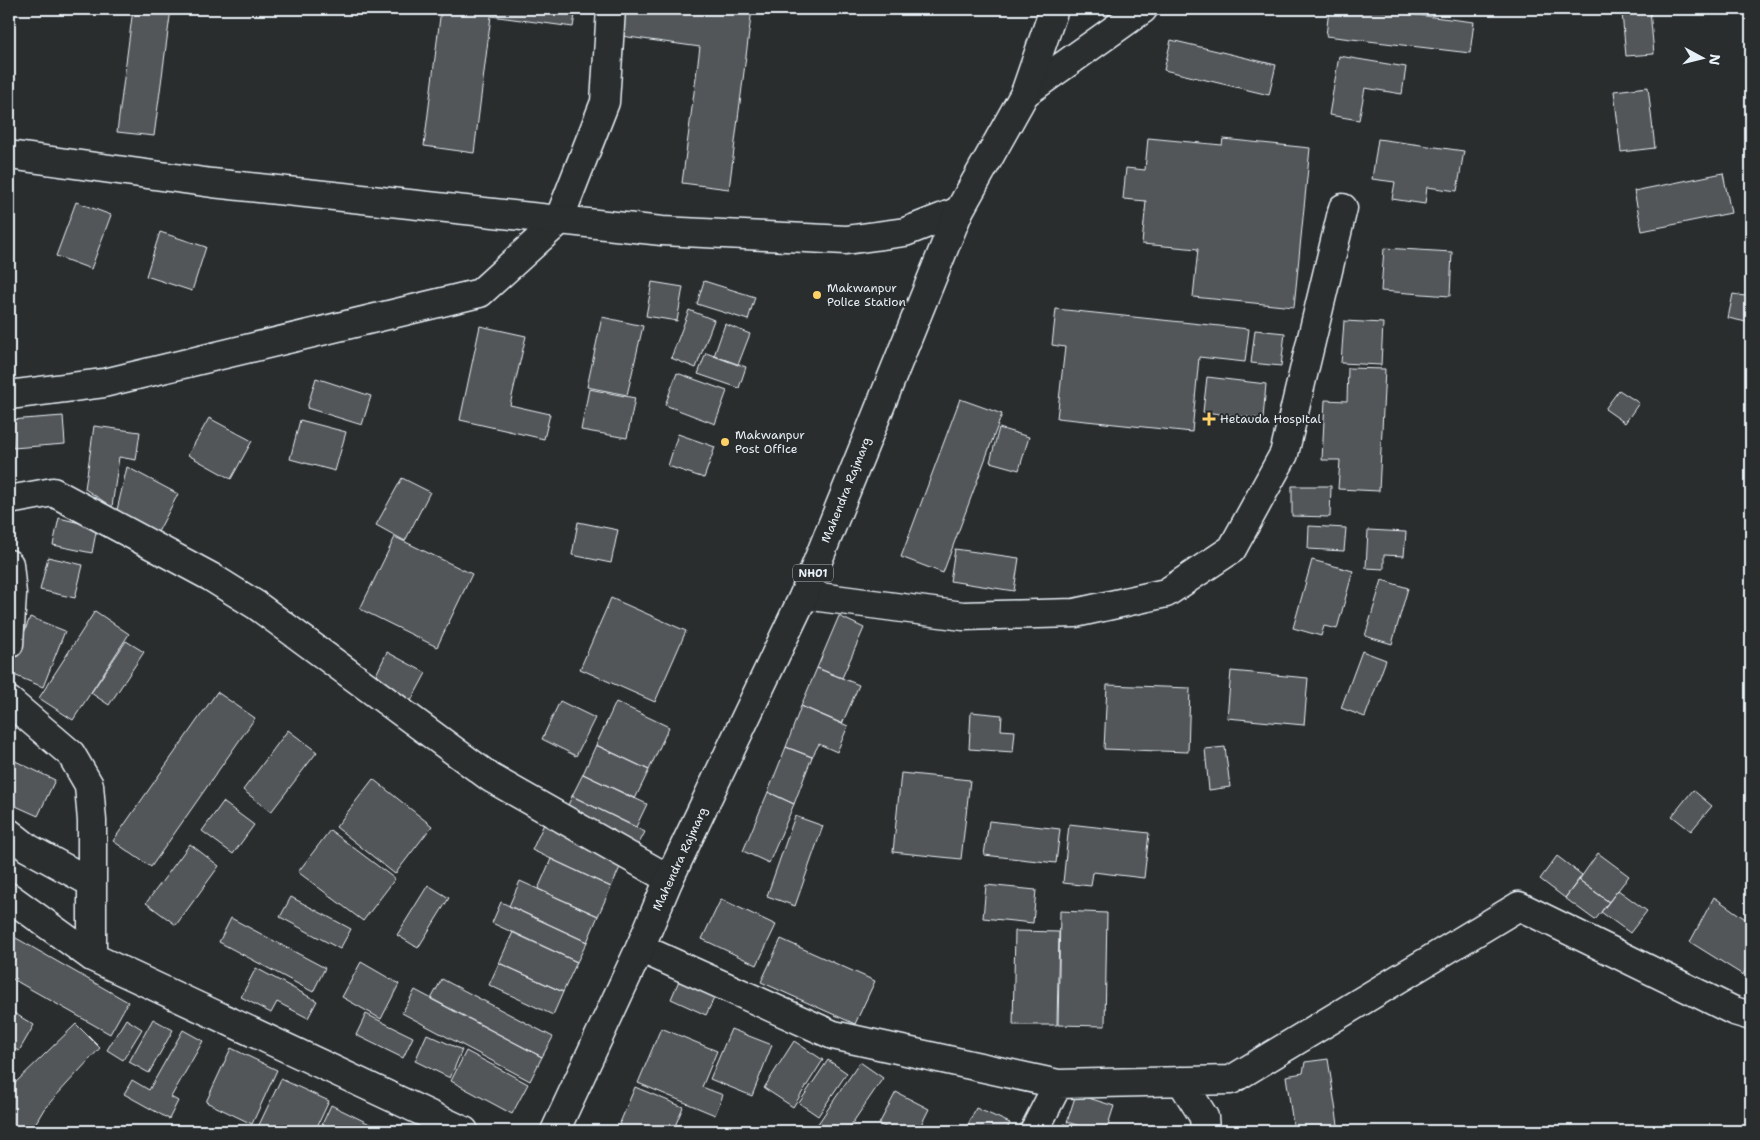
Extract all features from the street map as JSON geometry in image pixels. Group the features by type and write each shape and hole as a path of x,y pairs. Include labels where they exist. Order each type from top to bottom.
{"main road":[{"path":"9,395 104,383 480,294 558,222 605,102 612,9"},
{"name":"Mahendra Rajmarg","path":"555,1131 670,879 804,595 959,211 1026,93 1054,9"},
{"path":"1026,93 1142,9"},
{"path":"9,155 212,183 558,222 662,231 846,240 905,232 959,211"},
{"path":"804,595 963,616 1075,612 1166,593 1232,549 1284,454 1343,208"},
{"path":"9,500 53,492 210,577 256,605 491,778 670,879"},
{"path":"9,564 12,594 9,644"},
{"path":"9,701 71,754 89,785 92,821 92,957"},
{"path":"9,833 28,848 92,883"},
{"path":"9,897 92,957 464,1131"},
{"path":"640,948 833,1035 1058,1084 1231,1080 1519,906 1726,1006 1751,1016"},
{"path":"1181,1081 1204,1117 1205,1131"},
{"path":"1034,1131 1058,1084"}],"building":[{"path":"133,9 171,9 154,136 117,132"},
{"path":"441,9 576,9 573,27 491,16 474,153 424,146"},
{"path":"624,9 752,9 729,189 682,183 700,47 621,36"},
{"path":"1329,9 1369,9 1474,22 1470,53 1326,36"},
{"path":"1650,11 1654,54 1626,56 1622,13"},
{"path":"1171,40 1276,65 1269,95 1164,70"},
{"path":"1339,56 1406,67 1402,94 1365,88 1359,120 1329,115"},
{"path":"1648,87 1655,148 1621,152 1614,91"},
{"path":"1148,138 1222,145 1223,139 1310,148 1294,307 1193,297 1198,249 1142,244 1146,201 1123,199 1126,168 1145,170"},
{"path":"1378,139 1464,151 1457,191 1427,187 1425,204 1392,199 1395,182 1372,179"},
{"path":"1723,173 1731,213 1642,231 1634,191"},
{"path":"76,202 111,215 91,269 56,256"},
{"path":"160,232 206,247 192,291 146,276"},
{"path":"1384,248 1452,252 1450,296 1381,291"},
{"path":"704,281 755,297 748,320 697,304"},
{"path":"652,282 683,287 677,321 646,316"},
{"path":"1733,294 1751,297 1751,323 1728,318"},
{"path":"1056,309 1249,329 1245,362 1199,357 1192,432 1057,418 1065,347 1052,345"},
{"path":"689,310 714,320 696,368 671,358"},
{"path":"602,317 643,326 627,395 587,387"},
{"path":"1344,321 1383,323 1381,365 1341,363"},
{"path":"725,324 750,334 738,365 714,356"},
{"path":"480,326 526,336 510,405 550,414 544,439 460,420"},
{"path":"1255,330 1285,333 1281,366 1251,363"},
{"path":"706,353 746,367 739,388 698,374"},
{"path":"1348,368 1385,369 1379,491 1338,489 1340,460 1322,460 1325,400 1347,401"},
{"path":"677,373 727,391 715,424 665,405"},
{"path":"1207,377 1266,384 1263,419 1203,412"},
{"path":"316,378 371,396 362,425 307,408"},
{"path":"589,389 635,398 627,438 581,430"},
{"path":"1619,390 1639,403 1625,423 1605,409"},
{"path":"960,399 1002,414 943,573 901,557"},
{"path":"63,416 65,444 13,448 10,420"},
{"path":"209,418 252,441 231,479 188,455"},
{"path":"300,420 346,432 335,471 290,459"},
{"path":"94,426 140,432 136,460 119,457 112,507 85,489"},
{"path":"999,428 1029,437 1019,470 990,462"},
{"path":"678,434 715,447 704,478 668,466"},
{"path":"127,467 178,494 158,532 117,510"},
{"path":"402,478 430,492 405,541 376,525"},
{"path":"1292,486 1331,486 1330,517 1292,516"},
{"path":"59,518 97,527 92,553 53,545"},
{"path":"578,522 618,530 611,563 572,555"},
{"path":"1309,526 1346,528 1344,551 1308,549"},
{"path":"1368,530 1406,532 1404,556 1384,555 1384,569 1366,568"},
{"path":"395,537 472,574 437,647 360,609"},
{"path":"955,549 1019,558 1014,591 950,581"},
{"path":"48,557 83,565 75,598 40,590"},
{"path":"1312,560 1353,571 1337,629 1324,626 1321,636 1293,628"},
{"path":"1382,580 1408,588 1392,644 1365,636"},
{"path":"611,598 686,631 655,702 580,669"},
{"path":"95,611 129,634 73,720 39,698"},
{"path":"839,616 864,628 842,678 817,668"},
{"path":"30,617 65,631 43,687 9,673"},
{"path":"126,641 144,652 109,705 91,693"},
{"path":"1362,651 1386,660 1365,717 1341,708"},
{"path":"387,652 426,673 411,701 373,681"},
{"path":"817,668 859,685 842,724 801,706"},
{"path":"1231,671 1308,678 1304,725 1227,718"},
{"path":"1107,685 1190,688 1188,752 1104,749"},
{"path":"217,692 255,718 151,867 113,841"},
{"path":"560,701 595,718 576,756 542,739"},
{"path":"616,702 669,727 649,770 596,745"},
{"path":"801,706 848,726 837,752 819,744 812,757 786,747"},
{"path":"971,712 1002,715 1001,730 1015,731 1013,752 969,749"},
{"path":"288,730 317,752 271,812 243,790"},
{"path":"596,745 649,770 635,799 583,774"},
{"path":"786,747 812,757 794,804 768,792"},
{"path":"1225,747 1230,787 1209,790 1205,749"},
{"path":"9,758 55,780 38,816 9,803"},
{"path":"901,773 970,780 961,859 893,852"},
{"path":"583,774 647,804 636,827 572,796"},
{"path":"373,779 432,826 395,874 336,827"},
{"path":"1693,790 1712,806 1691,831 1672,816"},
{"path":"768,792 794,804 769,863 743,851"},
{"path":"572,796 645,832 634,853 563,817"},
{"path":"223,802 254,825 233,854 202,831"},
{"path":"795,816 823,826 795,906 767,896"},
{"path":"989,821 1060,829 1056,863 984,855"},
{"path":"544,824 623,861 611,887 532,850"},
{"path":"1069,824 1149,833 1144,878 1093,872 1091,886 1063,883"},
{"path":"330,830 395,879 363,921 298,872"},
{"path":"190,844 219,866 176,925 146,903"},
{"path":"1598,853 1629,876 1609,902 1579,880"},
{"path":"1557,856 1582,875 1565,898 1540,879"},
{"path":"551,859 611,887 598,916 538,889"},
{"path":"1579,880 1609,902 1595,920 1565,898"},
{"path":"520,881 598,916 587,942 509,906"},
{"path":"428,885 449,898 418,948 397,935"},
{"path":"986,885 1036,890 1033,923 983,918"},
{"path":"1618,890 1647,911 1630,933 1601,912"},
{"path":"291,897 351,929 340,949 280,917"},
{"path":"1714,897 1751,923 1751,960 1743,975 1690,942"},
{"path":"721,899 776,925 757,965 702,939"},
{"path":"501,902 587,942 577,962 492,923"},
{"path":"1060,911 1107,913 1105,1026 1058,1025"},
{"path":"231,918 325,968 313,992 219,942"},
{"path":"1015,931 1059,932 1057,1025 1013,1025"},
{"path":"513,932 577,962 563,992 499,963"},
{"path":"9,934 128,1002 110,1034 9,977"},
{"path":"781,939 875,981 855,1024 761,982"},
{"path":"361,962 399,984 381,1019 342,997"},
{"path":"499,963 563,992 553,1015 489,985"},
{"path":"256,968 317,1001 308,1018 277,1002 271,1013 241,997"},
{"path":"681,976 717,992 706,1015 671,999"},
{"path":"442,979 553,1037 542,1057 431,999"},
{"path":"415,990 542,1057 530,1081 402,1013"},
{"path":"9,1010 34,1025 19,1051 9,1046"},
{"path":"366,1014 413,1037 403,1058 356,1035"},
{"path":"126,1019 142,1029 123,1060 107,1050"},
{"path":"153,1019 173,1030 149,1073 129,1062"},
{"path":"76,1024 100,1048 44,1109 31,1131 9,1131 9,1095 14,1084"},
{"path":"661,1028 717,1051 702,1087 723,1095 715,1115 638,1083"},
{"path":"731,1029 772,1045 752,1096 710,1079"},
{"path":"183,1030 203,1041 171,1097 178,1101 169,1119 124,1094 132,1080 149,1090"},
{"path":"427,1034 462,1050 450,1078 415,1061"},
{"path":"794,1041 823,1060 793,1107 764,1088"},
{"path":"231,1048 277,1070 252,1124 206,1102"},
{"path":"466,1051 528,1084 512,1114 451,1081"},
{"path":"1328,1059 1339,1131 1294,1131 1286,1076 1303,1073 1305,1062"},
{"path":"828,1060 847,1073 818,1116 799,1103"},
{"path":"860,1062 883,1078 847,1131 820,1131 815,1128"},
{"path":"281,1079 329,1101 315,1131 267,1131 258,1127"},
{"path":"635,1087 683,1107 673,1131 617,1130"},
{"path":"896,1092 929,1109 918,1131 893,1131 879,1124"},
{"path":"1076,1094 1114,1106 1106,1131 1096,1131 1067,1122"},
{"path":"331,1105 382,1130 382,1131 319,1131"},
{"path":"976,1108 1010,1123 1006,1131 965,1131"},
{"path":"1064,1124 1086,1131 1062,1131"}],"place":[{"name":"Makwanpur Police Station","path":"817,295"},
{"name":"Hetauda Hospital","path":"1209,419"},
{"name":"Makwanpur Post Office","path":"725,442"}]}
